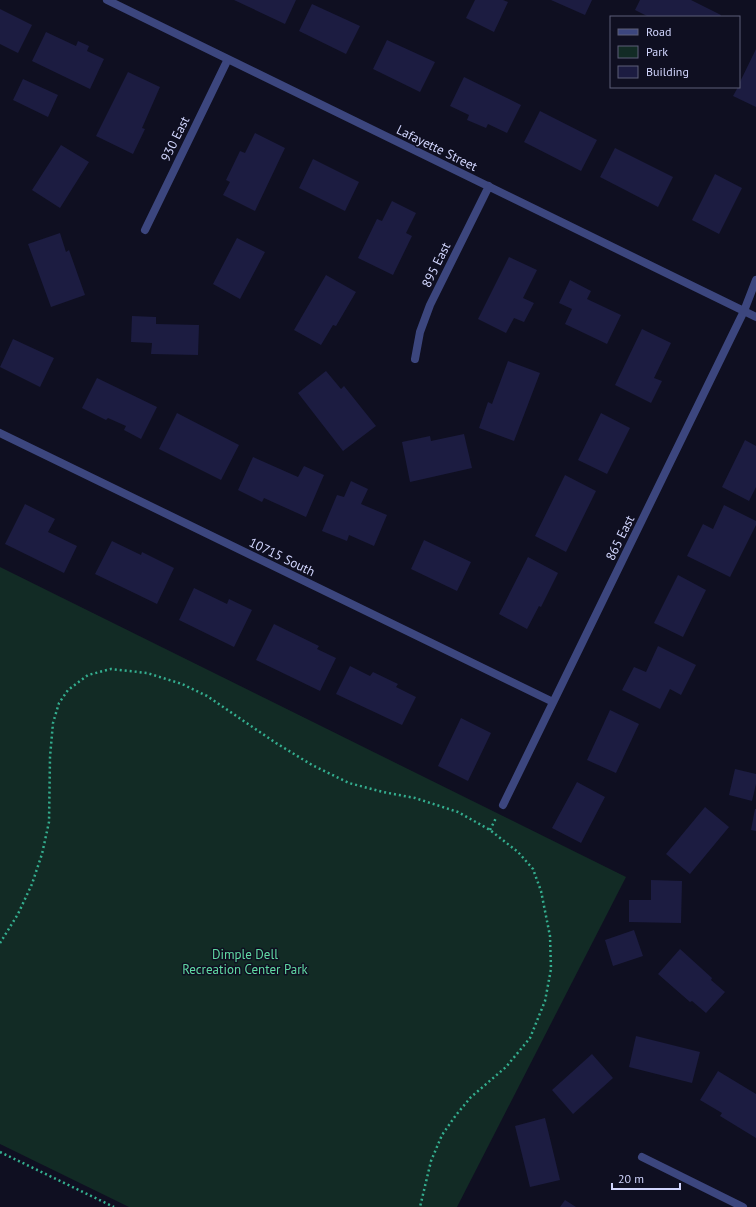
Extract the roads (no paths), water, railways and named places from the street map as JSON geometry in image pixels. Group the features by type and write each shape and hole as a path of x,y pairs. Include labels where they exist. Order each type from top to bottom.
{"street":[{"name":"Lafayette Street","path":"107,0 756,317"},
{"name":"930 East","path":"145,230 228,59"},
{"name":"895 East","path":"415,359 420,332 430,305 489,186"},
{"name":"865 East","path":"503,805 744,311 756,280"},
{"name":"10715 South","path":"0,433 553,702"},
{"path":"642,1157 743,1207"}],"park label":[{"name":"Dimple Dell Recreation Center Park","path":"245,962"}]}
